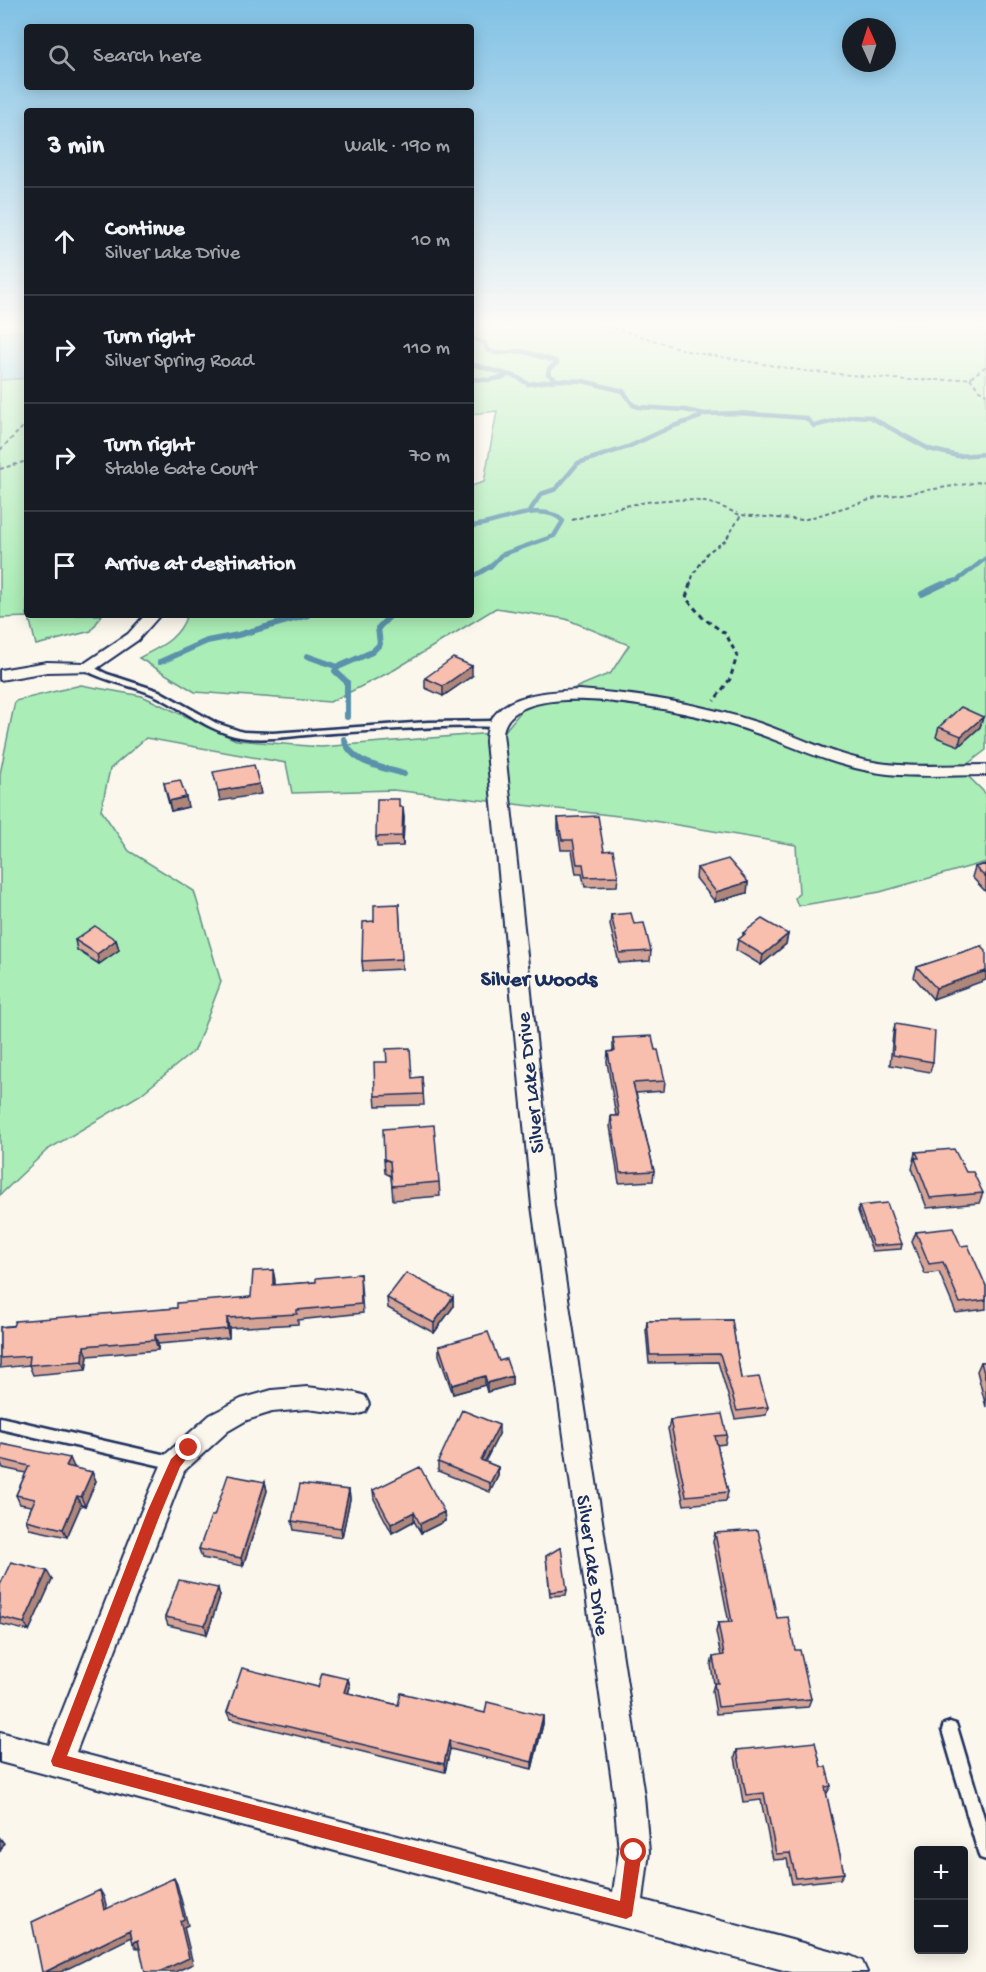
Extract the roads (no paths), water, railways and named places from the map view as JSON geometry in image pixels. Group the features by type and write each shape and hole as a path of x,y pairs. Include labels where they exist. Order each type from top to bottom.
{"street":[{"path":"0,675 46,667 88,668 133,637 150,618"},
{"path":"496,724 507,710 523,702 569,695 639,699 756,727 826,754 865,766 897,770 986,770"},
{"name":"Silver Lake Drive","path":"496,724 495,751 543,1206 629,1796 634,1852 626,1911"},
{"path":"58,1761 149,1525 176,1463 219,1423 241,1410 272,1401 307,1398 356,1404"},
{"path":"0,1747 851,1972"}],"lane":[{"path":"88,668 103,677 128,683 165,697 214,725 234,733 274,735 458,723 496,724"},
{"path":"0,1423 176,1463"},
{"path":"950,1730 986,1852"}],"waterway":[{"path":"529,512 541,494 556,489 578,463 628,447 671,427 700,417"},
{"path":"793,417 806,418 814,426 850,417"},
{"path":"870,417 929,449 958,456 986,454"},
{"path":"474,526 518,515 543,512 563,521 554,536 501,555 491,566 474,576"},
{"path":"940,585 958,580 986,558"},
{"path":"922,594 940,585"},
{"path":"160,662 207,641 238,635 298,618"},
{"path":"338,667 372,652 380,644 378,628 388,618"},
{"path":"307,656 338,667"},
{"path":"338,667 335,671 347,682 347,717"},
{"path":"344,739 353,754 360,759 404,774"}],"district":[{"name":"Silver Woods","path":"539,977"}]}
